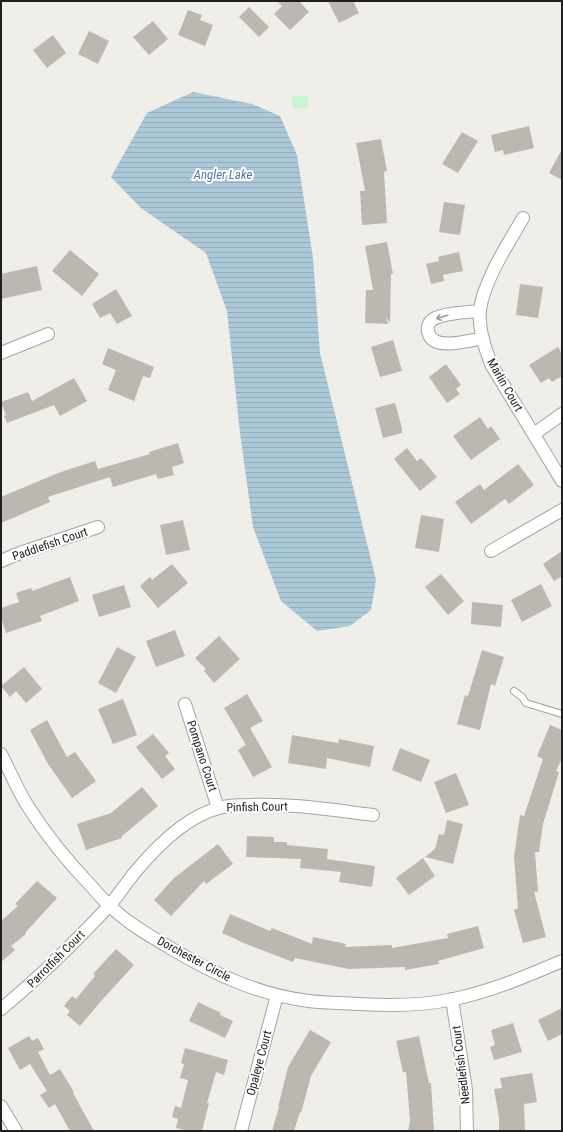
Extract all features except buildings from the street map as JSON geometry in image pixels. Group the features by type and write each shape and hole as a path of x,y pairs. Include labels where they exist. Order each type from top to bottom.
{"street":[{"name":"Marlin Court","path":"523,218 488,281 483,294 480,311 482,338 492,366 562,481"},
{"path":"480,311 442,316 431,320 428,327 428,332 430,338 441,343 448,344 482,338"},
{"path":"1,353 48,334"},
{"path":"534,434 562,414"},
{"path":"491,551 562,510"},
{"name":"Paddlefish Court","path":"1,561 20,553 98,527"},
{"name":"Pompano Court","path":"185,704 218,808"},
{"name":"Dorchester Circle","path":"1,754 27,805 55,844 80,875 109,906 144,933 200,966 239,983 277,995 308,1001 374,1005 422,1002 452,999 489,989 532,974 562,961"},
{"name":"Pinfish Court","path":"109,906 136,871 161,844 186,824 205,813 218,808 231,805 275,804 373,815"},
{"name":"Parrotfish Court","path":"1,1010 32,983 109,906"},
{"name":"Opaleye Court","path":"241,1131 277,995"},
{"name":"Needlefish Court","path":"452,999 466,1090 466,1131"},
{"path":"1,1106 16,1131"}],"lane":[{"path":"514,691 522,697 526,703 562,714"}],"green space":[{"path":"292,95 308,96 309,108 293,109"}],"water":[{"name":"Angler Lake","path":"193,92 252,104 280,116 297,155 313,258 320,353 376,580 371,610 350,626 317,631 281,601 253,527 240,433 227,311 206,253 141,208 111,177 147,113"}]}
